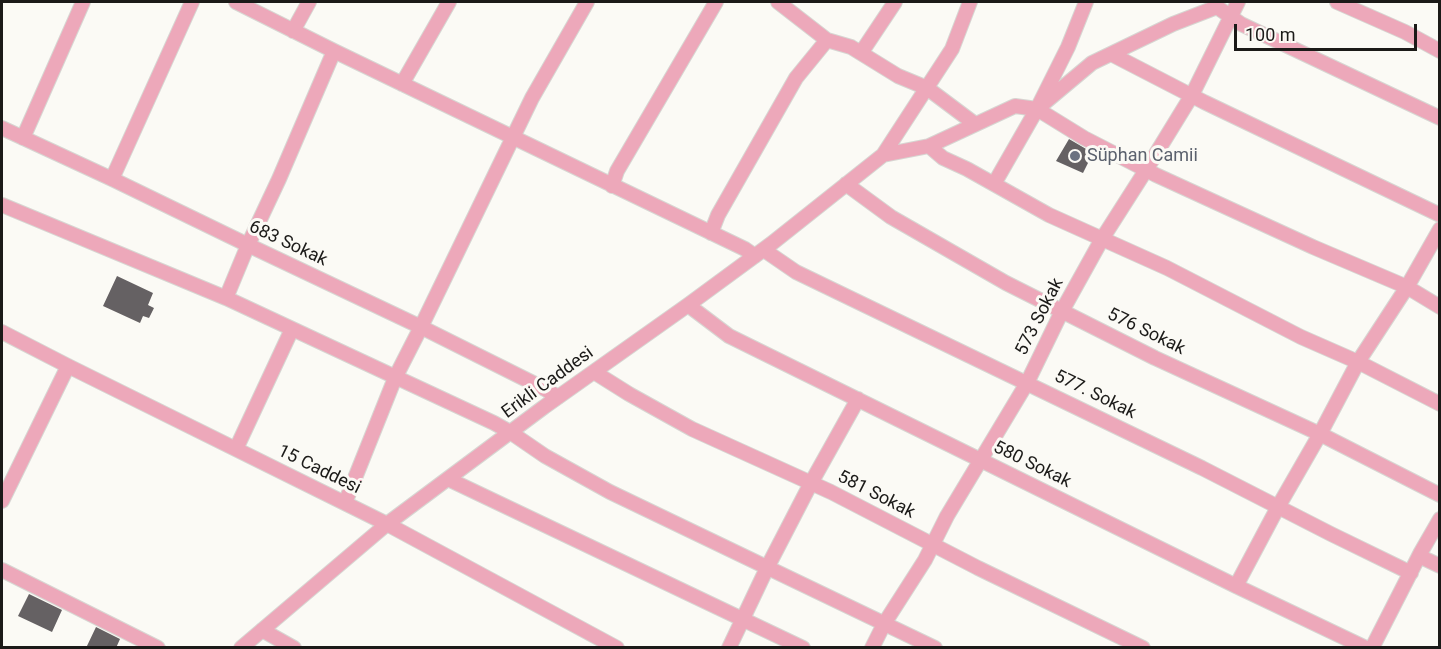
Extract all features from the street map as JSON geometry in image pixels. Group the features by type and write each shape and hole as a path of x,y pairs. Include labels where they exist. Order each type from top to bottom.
{"street":[{"path":"23,138 83,2"},
{"path":"112,178 192,2"},
{"name":"577. Sokak","path":"236,2 612,186 745,249 759,253 1027,382 1410,573"},
{"path":"293,31 309,2"},
{"path":"402,84 448,2"},
{"path":"345,503 395,378 479,204 532,98 587,2"},
{"path":"612,186 617,171 716,2"},
{"path":"778,2 827,40 851,47 898,76 927,88 975,124"},
{"path":"861,53 895,2"},
{"path":"883,155 952,50 970,2"},
{"path":"994,184 1037,109 1068,47 1086,2"},
{"name":"573 Sokak","path":"872,648 1027,382 1062,311 1102,239 1192,95 1238,2"},
{"path":"1337,2 1405,32 1440,51"},
{"path":"1037,109 1092,63 1173,24 1217,7 1241,24 1440,118"},
{"path":"711,233 718,215 796,78 827,40"},
{"path":"226,298 334,51"},
{"path":"1111,54 1440,215"},
{"path":"883,155 929,146 1014,106 1037,109 1084,138 1146,170 1313,247 1407,287 1440,307"},
{"name":"683 Sokak","path":"2,131 23,138 112,178 421,327 558,397"},
{"path":"929,146 943,158 1049,215 1167,268 1301,337 1358,362 1440,404"},
{"name":"Erikli Caddesi","path":"241,648 387,524 558,397 759,253 883,155"},
{"name":"576 Sokak","path":"846,184 891,218 1006,283 1155,358 1320,434 1440,495"},
{"path":"2,205 226,298 510,432 545,456 610,492 935,648"},
{"path":"1236,586 1358,362 1407,287 1440,229"},
{"name":"580 Sokak","path":"688,305 729,336 1366,648"},
{"path":"236,449 292,329"},
{"name":"15 Caddesi","path":"2,332 387,524 616,648"},
{"path":"2,501 5,485 68,366"},
{"name":"581 Sokak","path":"594,372 692,429 811,483 1143,648"},
{"path":"729,648 811,483 858,399"},
{"path":"448,479 803,648"},
{"path":"1372,648 1440,519"},
{"path":"1419,556 1440,566"},
{"path":"2,570 158,648"},
{"path":"262,630 294,648"}],"building":[{"name":"Süphan Camii","path":"1069,139 1093,153 1083,173 1056,161"},
{"path":"117,276 153,293 148,305 154,308 149,318 143,316 140,323 103,306"},
{"path":"29,594 62,610 52,632 18,616"},
{"path":"96,627 120,639 116,648 86,648"}],"place":[{"name":"Süphan Camii","path":"1075,156"}]}
